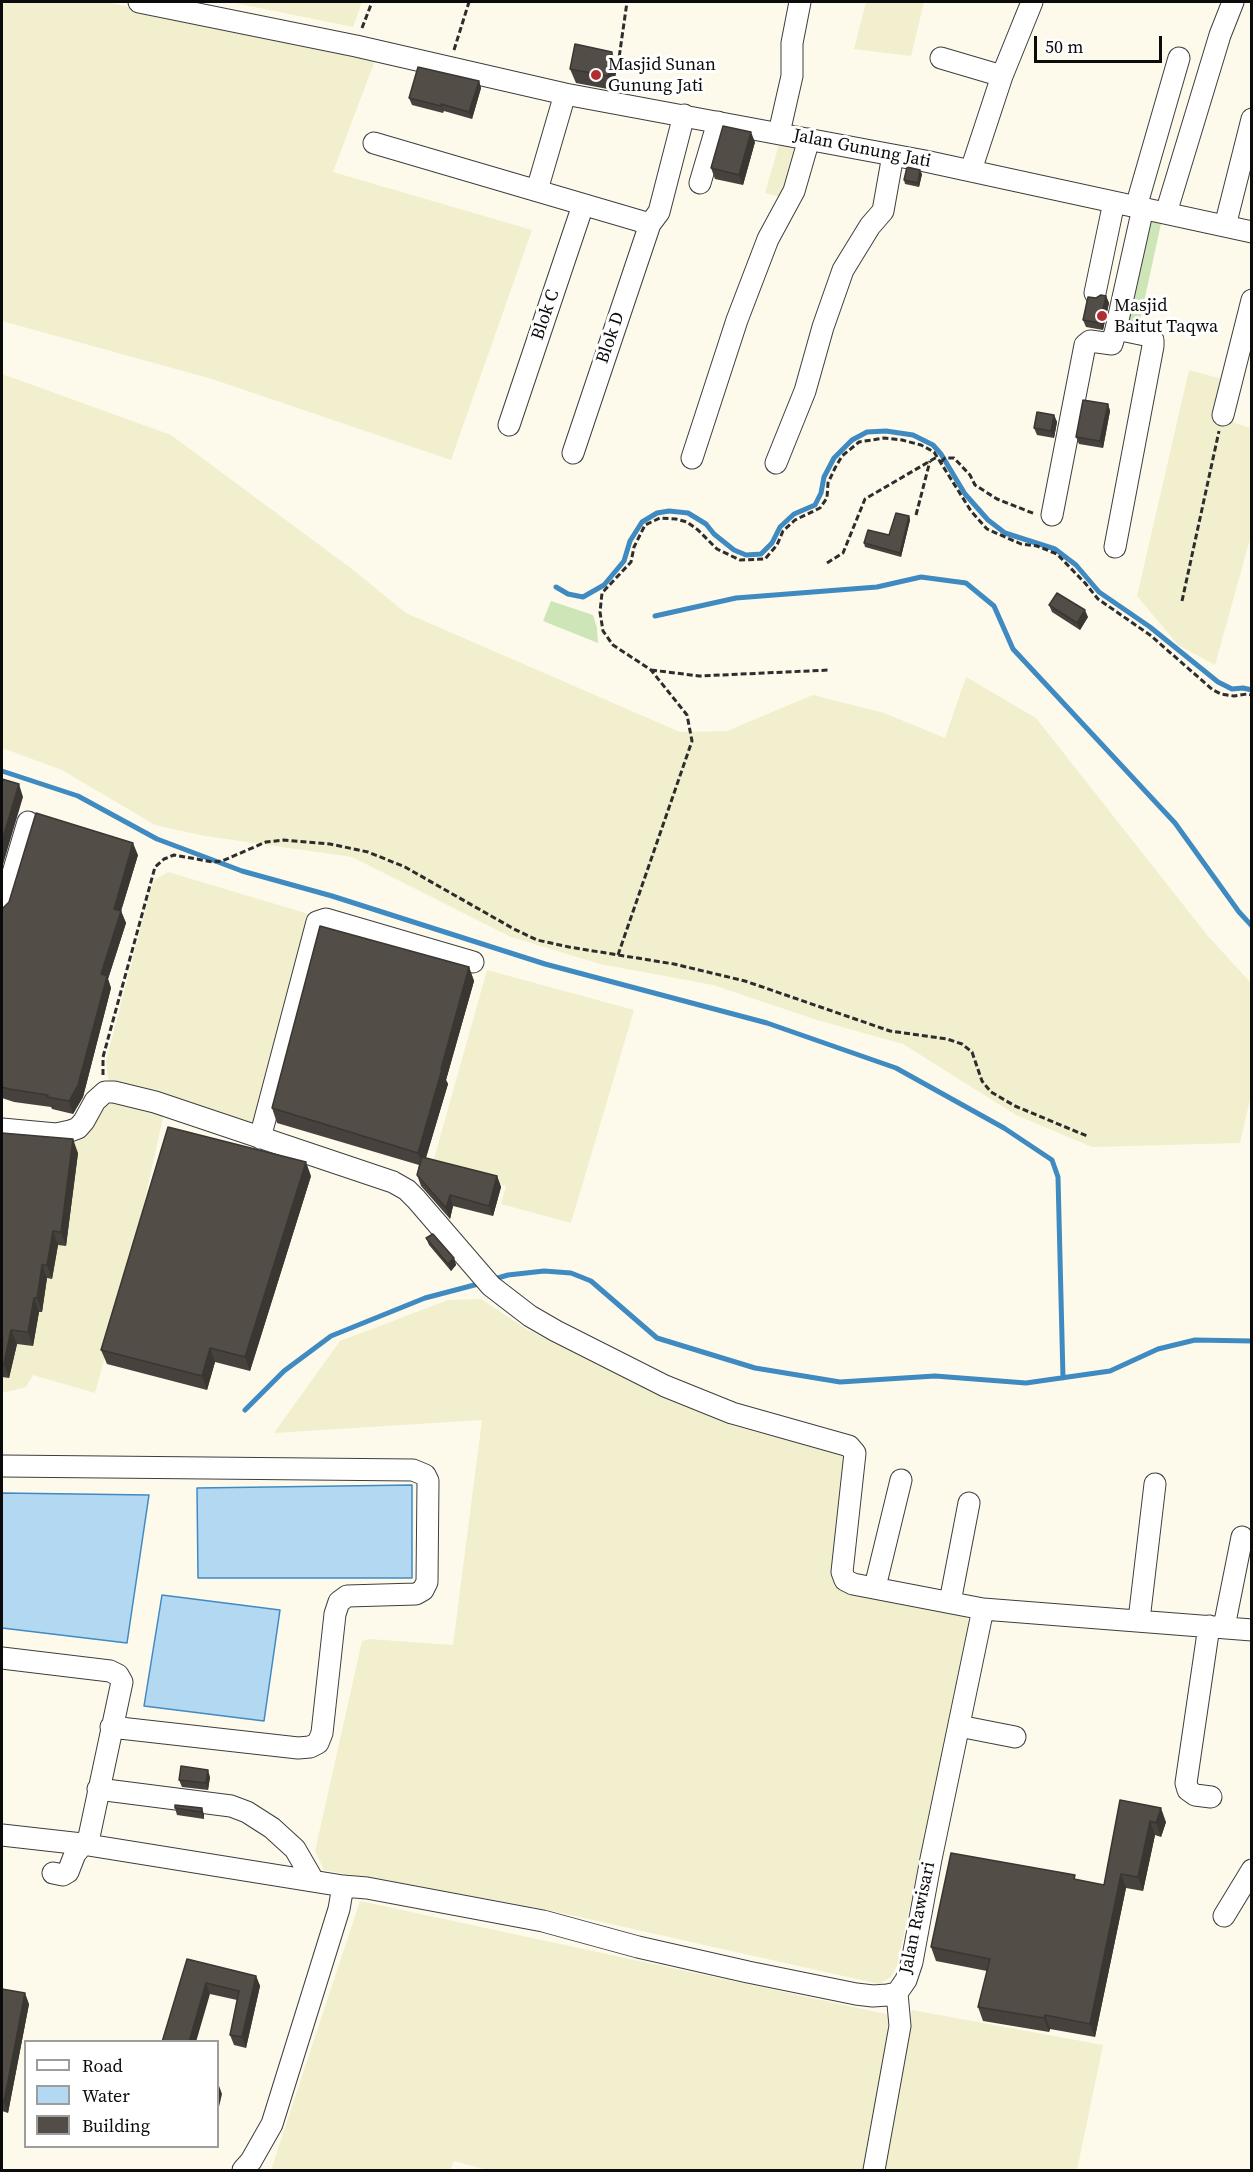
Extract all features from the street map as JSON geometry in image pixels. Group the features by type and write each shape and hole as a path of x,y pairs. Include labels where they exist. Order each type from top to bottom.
{"street":[{"name":"Jalan Gunung Jati","path":"139,2 356,46 565,94 971,170 1251,232"},
{"path":"779,133 792,76 792,43 800,2"},
{"path":"971,170 1002,76 1032,2"},
{"path":"1166,213 1220,35 1233,2"},
{"path":"941,58 1002,76"},
{"path":"1052,515 1085,345 1090,340 1112,344 1139,208 1179,58"},
{"path":"537,190 565,94"},
{"name":"Blok D","path":"573,453 650,224 659,212 684,115"},
{"path":"1225,226 1251,119"},
{"path":"700,183 718,122"},
{"path":"692,458 737,320 768,239 794,190 809,139"},
{"path":"374,143 650,224"},
{"path":"776,463 804,391 843,270 870,226 883,211 893,155"},
{"path":"1095,293 1114,202"},
{"name":"Blok C","path":"509,425 583,205"},
{"path":"1223,415 1248,327 1251,300"},
{"path":"1115,547 1154,340 1150,336 1116,329"},
{"path":"2,910 28,822"},
{"path":"260,1138 317,922 326,919 473,962"},
{"path":"2,1129 56,1134 70,1131 78,1128 95,1101 105,1092 114,1092 155,1102 393,1182 407,1190 485,1281 530,1316 666,1386 732,1413 849,1446 855,1454 842,1572 845,1580 853,1584 983,1609 1251,1630"},
{"path":"2,1466 413,1470 425,1475 428,1481 427,1582 423,1590 416,1594 347,1596 339,1602 335,1614 322,1733 318,1743 310,1747 298,1748 111,1727"},
{"path":"875,1587 901,1480"},
{"path":"1139,1620 1155,1484"},
{"path":"950,1602 969,1503"},
{"path":"1211,1797 1195,1795 1188,1790 1186,1783 1216,1626 1242,1537"},
{"name":"Jalan Rawisari","path":"2,1835 82,1844 367,1888 543,1921 638,1947 856,1994 873,1996 897,1993 918,1963 931,1859 983,1609"},
{"path":"2,1658 110,1671 118,1675 122,1682 89,1837 75,1854 68,1872 63,1875 53,1873"},
{"path":"959,1726 1015,1737"},
{"path":"98,1789 231,1806 247,1812 272,1828 295,1849 313,1880"},
{"path":"1224,1916 1251,1870"},
{"path":"243,2170 251,2161 272,2124 339,1909 343,1886"},
{"path":"874,2170 900,2025 897,1993"}],"path":[{"path":"356,46 372,2"},
{"path":"448,68 469,2"},
{"path":"618,65 627,2"},
{"path":"1182,601 1223,415"},
{"path":"618,955 692,741 687,715 651,670 613,645 603,631 600,612 603,593 631,562 634,547 645,525 660,518 687,522 717,549 740,560 765,559 777,545 783,531 795,520 820,508 827,498 828,483 842,456 859,442 884,438 921,445 941,462 971,511 987,529 1021,544 1037,546 1057,554 1098,599 1150,635 1214,690 1221,694 1234,696 1251,695"},
{"path":"827,563 843,554 865,499 937,457"},
{"path":"941,462 945,458 954,458 970,475 975,485 997,500 1047,519 1052,515"},
{"path":"916,515 930,461"},
{"path":"651,670 699,676 830,670"},
{"path":"105,1092 103,1057 155,867 164,859 174,855 213,862 222,861 266,842 275,841 330,844 358,850 405,867 537,940 674,964 745,981 902,1035 947,1039 962,1044 972,1052 982,1081 991,1092 1015,1106 1087,1136"}],"shaded area":[{"path":"2,2 106,2 376,58 333,172 532,230 451,460 212,379 2,321"},
{"path":"230,2 362,2 353,27"},
{"path":"866,2 924,2 911,56 854,49"},
{"path":"780,141 800,145 785,198 765,193"},
{"path":"1189,370 1226,380 1217,417 1251,428 1252,532 1215,665 1178,645 1137,596"},
{"path":"2,374 171,435 352,569 406,613 680,732 727,731 813,695 884,713 945,738 966,677 1036,718 1207,935 1251,983 1251,1095 1240,1143 1092,1147 1016,1115 903,1044 817,1020 713,985 600,964 511,937 352,857 205,836 155,825 62,770 2,748"},
{"path":"168,872 312,915 256,1127 112,1083 108,1079 106,1061 150,892 154,880"},
{"path":"487,970 634,1010 571,1223 501,1204 506,1186 432,1166"},
{"path":"115,1101 164,1113 133,1253 95,1393 33,1375 26,1387 2,1393 2,1135 76,1142 87,1136 94,1120 105,1106"},
{"path":"481,1299 528,1330 736,1427 845,1455 849,1464 835,1583 839,1589 961,1613 969,1620 970,1626 897,1966 891,1977 879,1984 539,1908 324,1870 315,1851 362,1641 369,1639 453,1645 482,1420 274,1433 340,1341 448,1300"},
{"path":"360,1901 886,2014 894,2021 864,2170 487,2170 454,2161 450,2170 271,2170"},
{"path":"912,2010 1103,2045 1077,2170 883,2170"}],"green space":[{"path":"1146,216 1162,219 1139,325 1125,322"},
{"path":"551,601 593,615 598,643 543,621"}],"water":[{"path":"412,1485 412,1578 198,1578 197,1488"},
{"path":"2,1493 149,1495 127,1643 2,1628"},
{"path":"162,1595 280,1610 264,1721 144,1706"}],"building":[{"path":"575,44 612,52 608,76 570,69"},
{"path":"418,67 479,81 469,112 409,98"},
{"path":"723,126 751,132 739,175 711,168"},
{"path":"907,167 920,170 918,183 904,180"},
{"path":"1101,295 1106,296 1100,323 1083,320 1088,297 1096,298"},
{"path":"1083,400 1108,404 1100,441 1076,437"},
{"path":"1037,412 1054,415 1051,431 1034,428"},
{"path":"896,513 909,516 900,553 864,543 868,530 889,535"},
{"path":"1057,593 1085,610 1077,623 1049,605"},
{"path":"2,779 19,784 2,841"},
{"path":"36,813 133,843 114,909 121,911 101,974 107,976 78,1085 69,1101 2,1087 2,909 9,902"},
{"path":"320,926 469,967 418,1153 272,1108"},
{"path":"168,1127 306,1162 245,1357 210,1348 202,1376 101,1350"},
{"path":"2,1133 73,1139 61,1232 53,1231 47,1265 42,1265 37,1298 34,1298 28,1332 11,1330 4,1364 2,1364"},
{"path":"422,1157 497,1176 489,1206 450,1195 446,1208 417,1175"},
{"path":"433,1234 454,1258 448,1264 426,1238"},
{"path":"181,1766 208,1770 206,1783 179,1780"},
{"path":"1120,1800 1161,1808 1156,1823 1150,1821 1138,1877 1121,1874 1090,2024 1045,2015 1044,2018 978,2007 990,1959 931,1947 951,1853 1075,1875 1074,1879 1104,1885"},
{"path":"175,1805 202,1808 201,1812 175,1808"},
{"path":"187,1959 256,1976 242,2037 230,2035 239,1991 206,1983 190,2040 163,2040"},
{"path":"2,1989 25,1993 4,2102 2,2102"}],"waterway":[{"path":"556,587 568,594 583,597 604,585 624,561 630,541 642,522 657,513 669,511 688,513 706,524 714,534 734,550 746,555 761,554 772,543 780,527 794,514 815,505 821,493 824,477 834,458 852,440 867,432 886,431 913,435 933,445 965,494 988,520 1005,533 1055,549 1076,565 1099,592 1150,627 1218,682 1232,689 1252,690"},
{"path":"655,616 736,598 877,587 921,577 966,583 994,606 1013,649 1175,823 1239,912 1252,926"},
{"path":"2,771 78,796 157,839 242,871 332,896 545,964 767,1023 896,1068 1004,1128 1052,1160 1058,1177 1063,1378"},
{"path":"491,1280 508,1275 544,1271 571,1273 591,1281 657,1338 755,1368 840,1382 935,1376 1026,1383 1110,1371 1158,1349 1195,1340 1252,1341"},
{"path":"245,1410 284,1371 331,1336 425,1298 482,1283"}],"place":[{"name":"Masjid Sunan Gunung Jati","path":"596,75"},
{"name":"Masjid Baitut Taqwa","path":"1102,316"}]}
